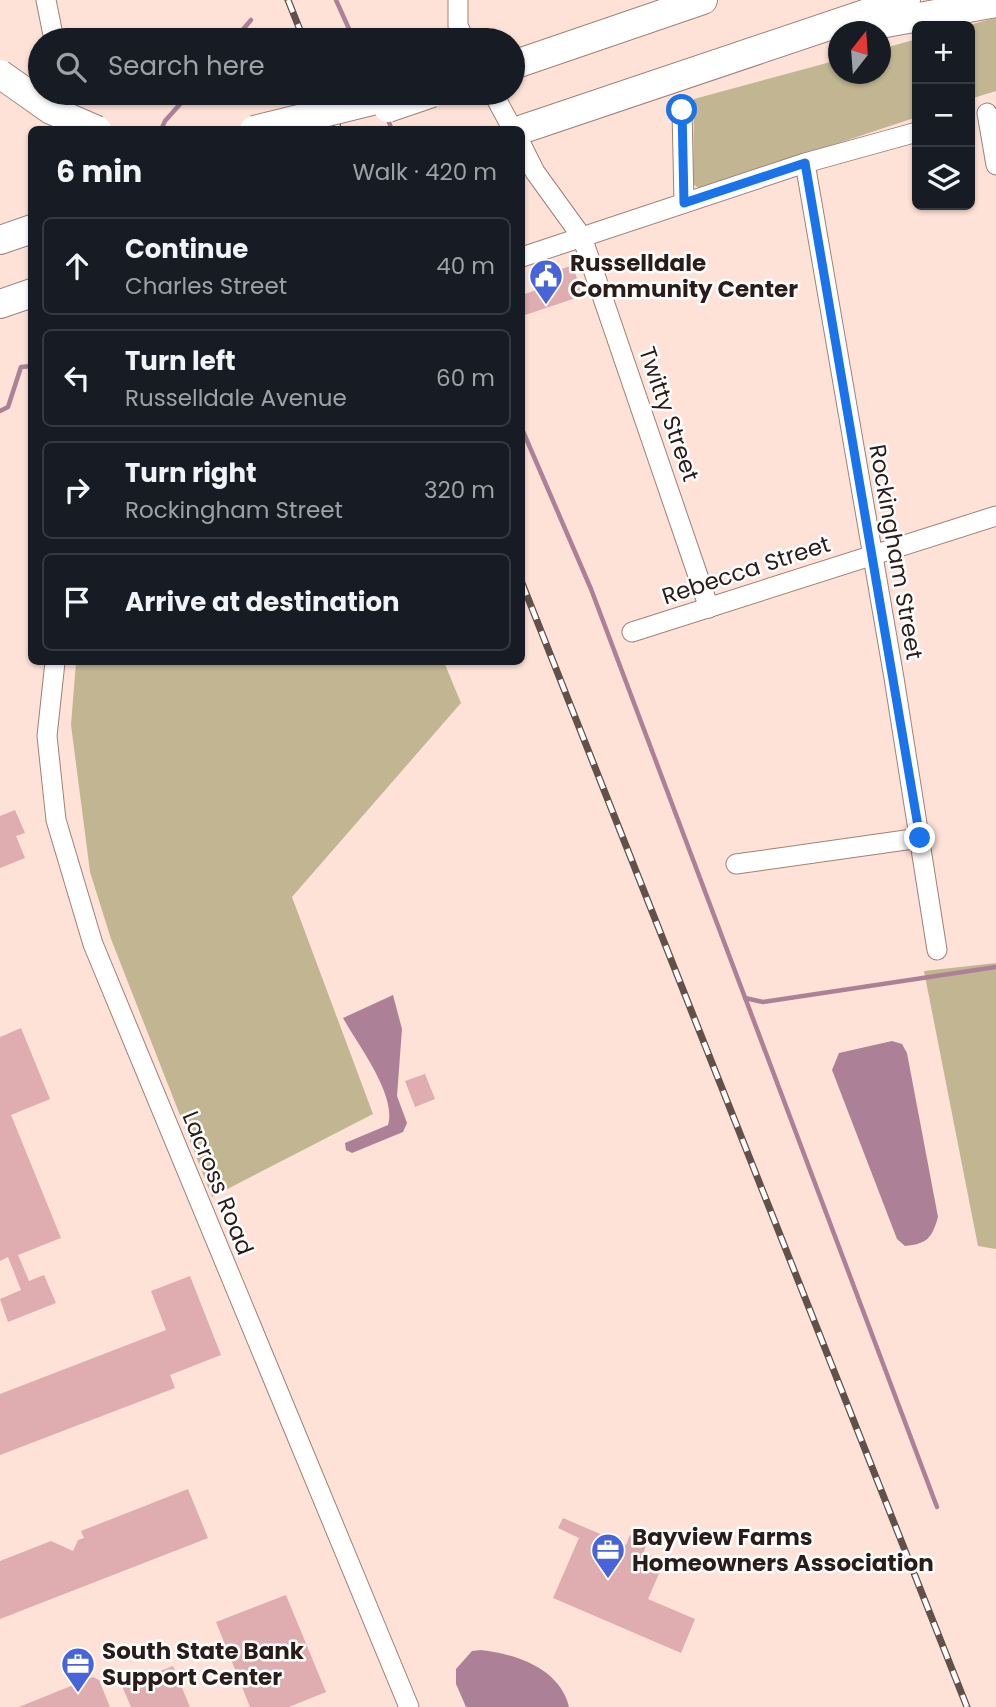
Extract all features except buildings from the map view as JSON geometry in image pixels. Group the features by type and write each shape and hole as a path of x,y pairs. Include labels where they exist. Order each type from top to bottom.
{"highway":[{"path":"525,61 703,0"},
{"path":"525,128 906,0"},
{"path":"891,24 996,3"},
{"path":"740,56 828,36"},
{"path":"0,74 28,94"},
{"path":"44,105 88,126"},
{"path":"270,126 356,105"},
{"path":"337,126 397,105"},
{"path":"0,240 28,230"},
{"path":"0,304 28,294"}],"street":[{"path":"46,0 52,28"},
{"path":"458,0 459,28"},
{"path":"60,105 62,126"},
{"path":"499,105 511,126"},
{"path":"682,110 684,203"},
{"path":"984,113 996,165"},
{"path":"525,256 805,163 912,133"},
{"name":"Twitty Street","path":"525,152 535,172 582,237 709,608"},
{"name":"Rockingham Street","path":"805,163 937,950"},
{"name":"Rebecca Street","path":"632,632 996,516"},
{"name":"Lacross Road","path":"55,665 47,736 56,820 93,944 409,1707"},
{"path":"736,864 920,838"}],"shaded area":[{"path":"996,18 996,91 975,97 975,84 975,23"},
{"path":"912,40 912,119 700,189 693,184 694,99 828,63 828,84 891,84 891,46"},
{"path":"76,665 445,665 461,703 292,897 373,1114 212,1197 111,939 90,872 71,725"},
{"path":"996,963 996,1249 978,1246 924,971"},
{"path":"393,995 402,1029 397,1096 407,1123 403,1132 352,1153 346,1150 345,1143 388,1125 389,1113 382,1085 343,1018"},
{"path":"892,1041 902,1044 907,1053 938,1217 928,1239 919,1244 905,1246 897,1239 832,1070 839,1053"},
{"path":"472,1651 509,1655 547,1673 557,1683 569,1707 466,1707 456,1684 456,1669"}],"waterway":[{"path":"336,0 349,28"},
{"path":"244,28 251,20"},
{"path":"163,126 179,105"},
{"path":"387,117 390,126"},
{"path":"0,411 8,407 21,367 28,366"},
{"path":"525,436 591,589 937,1507"},
{"path":"745,998 763,1002 996,967"}],"railway":[{"path":"288,0 299,28"},
{"path":"330,105 337,126"},
{"path":"525,591 967,1707"}],"place":[{"name":"Russelldale Community Center","path":"546,306"},
{"name":"Bayview Farms Homeowners Association","path":"608,1580"},
{"name":"South State Bank Support Center","path":"78,1694"}],"route":[{"path":"682,110 684,203 805,163 920,838"}]}
